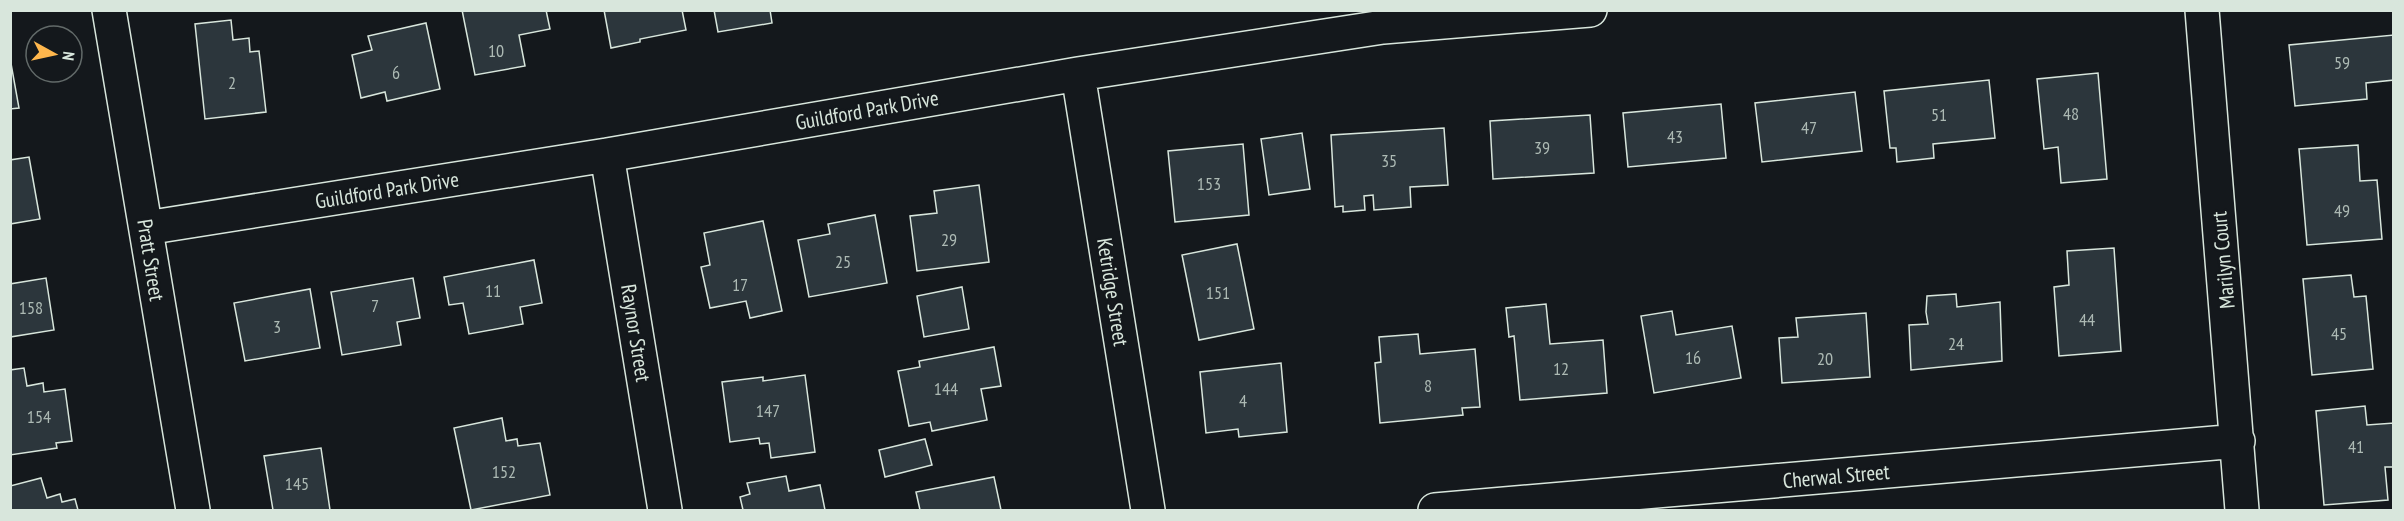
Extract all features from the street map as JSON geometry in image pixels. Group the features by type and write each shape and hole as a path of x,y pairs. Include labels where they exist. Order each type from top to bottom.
{"street":[{"name":"Pratt Street","path":"109,10 193,510"},
{"name":"Guildford Park Drive","path":"146,228 607,155 1078,74 1383,27 1590,10"},
{"name":"Marilyn Court","path":"2202,10 2242,510"},
{"name":"Ketridge Street","path":"1078,74 1148,510"},
{"name":"Raynor Street","path":"607,155 665,510"},
{"name":"Cherwal Street","path":"1435,510 2238,441"}],"building":[{"path":"462,10 546,10 550,29 519,35 525,66 475,75"},
{"path":"604,10 682,10 686,30 640,39 640,42 611,48"},
{"path":"714,10 770,10 772,23 718,32"},
{"path":"231,20 233,40 249,38 250,52 259,51 266,112 205,119 195,24"},
{"path":"426,23 440,89 387,101 385,92 361,98 352,55 372,50 368,36"},
{"path":"2394,35 2394,80 2366,83 2367,99 2295,106 2289,45"},
{"path":"10,58 19,108 10,109"},
{"path":"2098,73 2107,179 2061,183 2058,147 2044,149 2037,79"},
{"path":"1989,80 1995,138 1933,144 1934,158 1897,162 1896,148 1890,148 1884,91"},
{"path":"1855,92 1862,151 1762,162 1755,103"},
{"path":"1721,104 1726,158 1628,167 1623,113"},
{"path":"1590,115 1594,173 1493,179 1490,121"},
{"path":"1444,128 1448,185 1410,187 1411,207 1374,210 1373,195 1364,196 1365,210 1343,212 1343,206 1335,207 1331,135"},
{"path":"1302,133 1310,189 1269,195 1261,139"},
{"path":"1243,144 1249,215 1175,222 1168,151"},
{"path":"2358,145 2360,181 2377,180 2382,239 2307,245 2299,149"},
{"path":"29,157 40,219 10,224 10,160"},
{"path":"979,185 989,262 917,271 910,216 937,213 934,191"},
{"path":"875,215 887,283 809,297 798,240 830,234 828,224"},
{"path":"763,221 782,311 750,318 746,301 710,308 701,267 710,265 704,233"},
{"path":"1237,244 1254,329 1199,340 1182,255"},
{"path":"2114,248 2121,351 2059,356 2054,287 2069,285 2067,251"},
{"path":"534,260 542,303 520,307 523,324 469,334 463,303 449,305 444,277"},
{"path":"2351,275 2354,297 2366,296 2373,369 2312,375 2303,279"},
{"path":"46,278 54,330 10,337 10,284"},
{"path":"413,278 420,318 397,322 401,345 342,355 331,292"},
{"path":"962,287 969,329 924,337 917,296"},
{"path":"310,289 320,348 245,361 234,303"},
{"path":"1956,294 1957,307 2000,302 2002,361 1911,370 1909,325 1928,324 1927,296"},
{"path":"1546,304 1550,344 1603,340 1607,393 1520,400 1514,336 1509,337 1506,308"},
{"path":"1672,311 1676,335 1732,326 1741,378 1654,393 1641,316"},
{"path":"1866,313 1870,377 1782,383 1779,338 1798,337 1796,318"},
{"path":"1418,334 1420,354 1475,349 1480,407 1462,408 1463,415 1380,423 1375,363 1381,362 1379,337"},
{"path":"994,347 1001,386 981,389 987,420 932,431 930,422 909,426 898,371 920,367 919,361"},
{"path":"1281,363 1287,432 1239,437 1238,429 1206,433 1200,372"},
{"path":"24,368 27,386 43,383 44,392 65,389 72,441 56,443 57,448 10,455 10,370"},
{"path":"805,375 815,452 771,458 769,443 760,444 759,438 730,442 722,382 763,377 763,381"},
{"path":"2365,406 2367,425 2394,423 2394,467 2385,467 2388,500 2324,505 2316,411"},
{"path":"502,418 506,441 517,439 518,446 540,443 550,495 471,510 454,428"},
{"path":"925,439 932,465 885,477 879,450"},
{"path":"321,448 330,510 273,510 264,456"},
{"path":"786,476 789,491 820,485 825,510 743,510 740,497 750,494 747,483"},
{"path":"994,477 1001,510 920,510 916,492"},
{"path":"41,478 47,498 60,494 62,502 75,499 78,510 10,510 10,486"}]}
